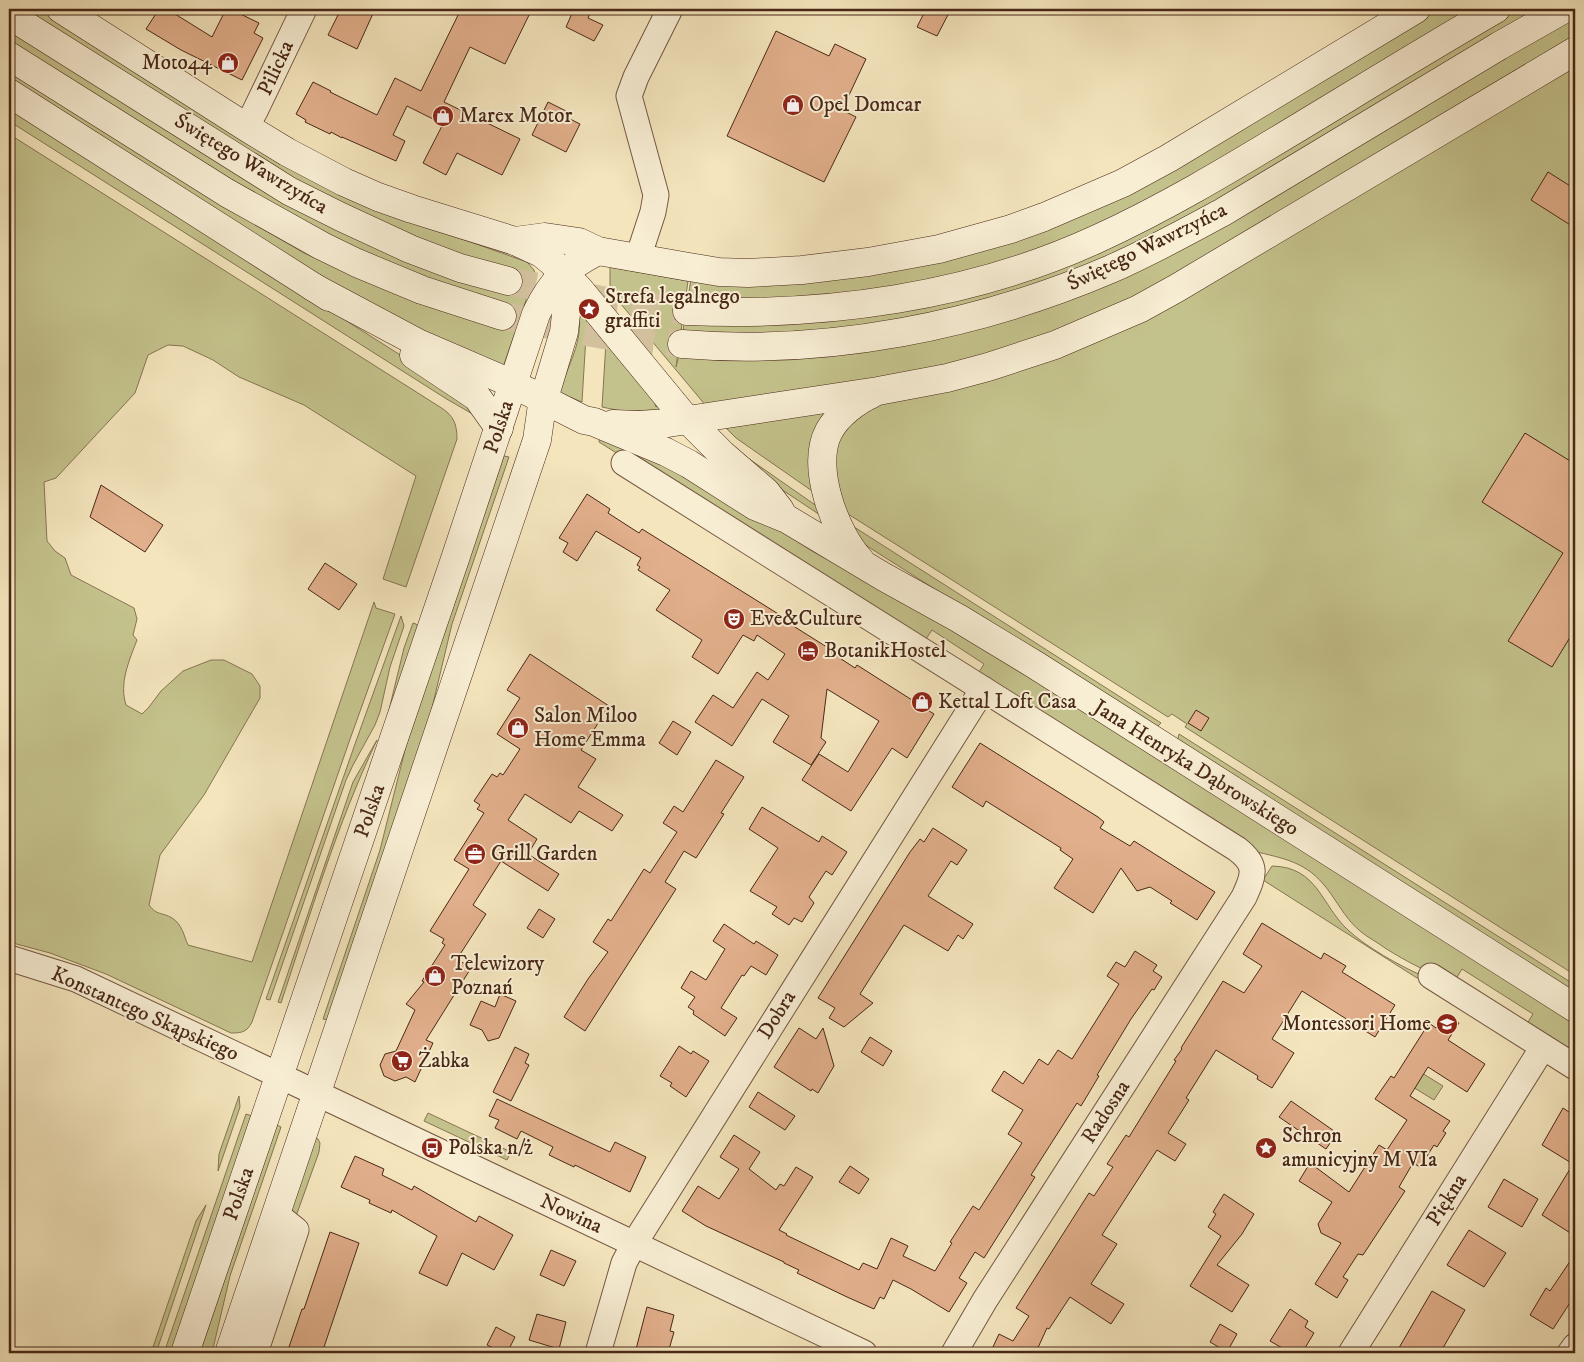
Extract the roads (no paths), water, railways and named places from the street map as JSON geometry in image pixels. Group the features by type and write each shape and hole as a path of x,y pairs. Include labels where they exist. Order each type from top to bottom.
{"main road":[{"path":"61,9 287,152 344,182 378,197 515,241 545,237 579,242 598,251 719,272 748,273 779,272 888,259 939,249 1044,218 1094,197 1148,170 1416,9"},
{"name":"Świętego Wawrzyńca","path":"687,311 785,311 821,309 886,300 986,279 1070,250 1126,225 1212,180 1496,9"},
{"name":"Świętego Wawrzyńca","path":"682,344 762,346 835,342 942,324 1055,291 1112,269 1223,212 1498,46 1564,9"},
{"name":"Świętego Wawrzyńca","path":"9,15 289,191 410,249 460,268 508,281"},
{"path":"538,440 589,421 639,425 688,420 923,383 988,367 1055,345 1139,309 1220,264 1575,51"},
{"name":"Świętego Wawrzyńca","path":"9,56 227,193 322,246 422,290 502,316"},
{"path":"9,93 314,287 477,398 499,428"},
{"name":"Jana Henryka Dąbrowskiego","path":"515,241 541,254 563,273 688,420 722,454 766,492 787,519"},
{"name":"Polska","path":"185,1353 536,314 543,300 563,273 598,251"},
{"name":"Polska","path":"229,1353 286,1222 316,1093 538,440 544,399 564,332 566,314 563,273"},
{"name":"Jana Henryka Dąbrowskiego","path":"314,287 418,343 513,384 589,421 666,452 755,506 787,519 1037,666 1575,1008"},
{"path":"868,568 847,544 836,522 823,478 823,451 830,430 841,416 856,403 878,391"}],"street":[{"name":"Pilicka","path":"246,127 304,9"},
{"path":"638,258 651,219 656,195 629,96 636,77 670,9"},
{"path":"624,463 983,690"},
{"name":"Radosna","path":"954,1353 985,1300 1244,897 1252,876 1249,859 1237,849 983,690"},
{"name":"Dobra","path":"598,1353 624,1263 634,1244 983,690"},
{"name":"Konstantego Skąpskiego","path":"9,958 76,979 279,1075"},
{"path":"1431,976 1575,1067"},
{"name":"Piękna","path":"1351,1353 1543,1047"},
{"name":"Nowina","path":"279,1075 864,1353"},
{"name":"Polska","path":"255,1353 286,1222"},
{"path":"1570,1353 1575,1346"}],"tunnel":[{"path":"508,281 617,303 687,311"},
{"path":"502,316 609,336 682,344"}],"place":[{"name":"Moto44","path":"228,63"},
{"name":"Opel Domcar","path":"793,105"},
{"name":"Marex Motor","path":"443,116"},
{"name":"Strefa legalnego graffiti","path":"589,309"},
{"name":"Eve&Culture","path":"734,619"},
{"name":"BotanikHostel","path":"808,651"},
{"name":"Kettal Loft Casa","path":"922,702"},
{"name":"Salon Miloo Home Emma","path":"518,728"},
{"name":"Grill Garden","path":"475,854"},
{"name":"Telewizory Poznań","path":"435,976"},
{"name":"Montessori Home","path":"1447,1024"},
{"name":"Żabka","path":"402,1061"},
{"name":"Polska n/ż","path":"432,1148"},
{"name":"Schron amunicyjny M VIa","path":"1266,1148"}]}
